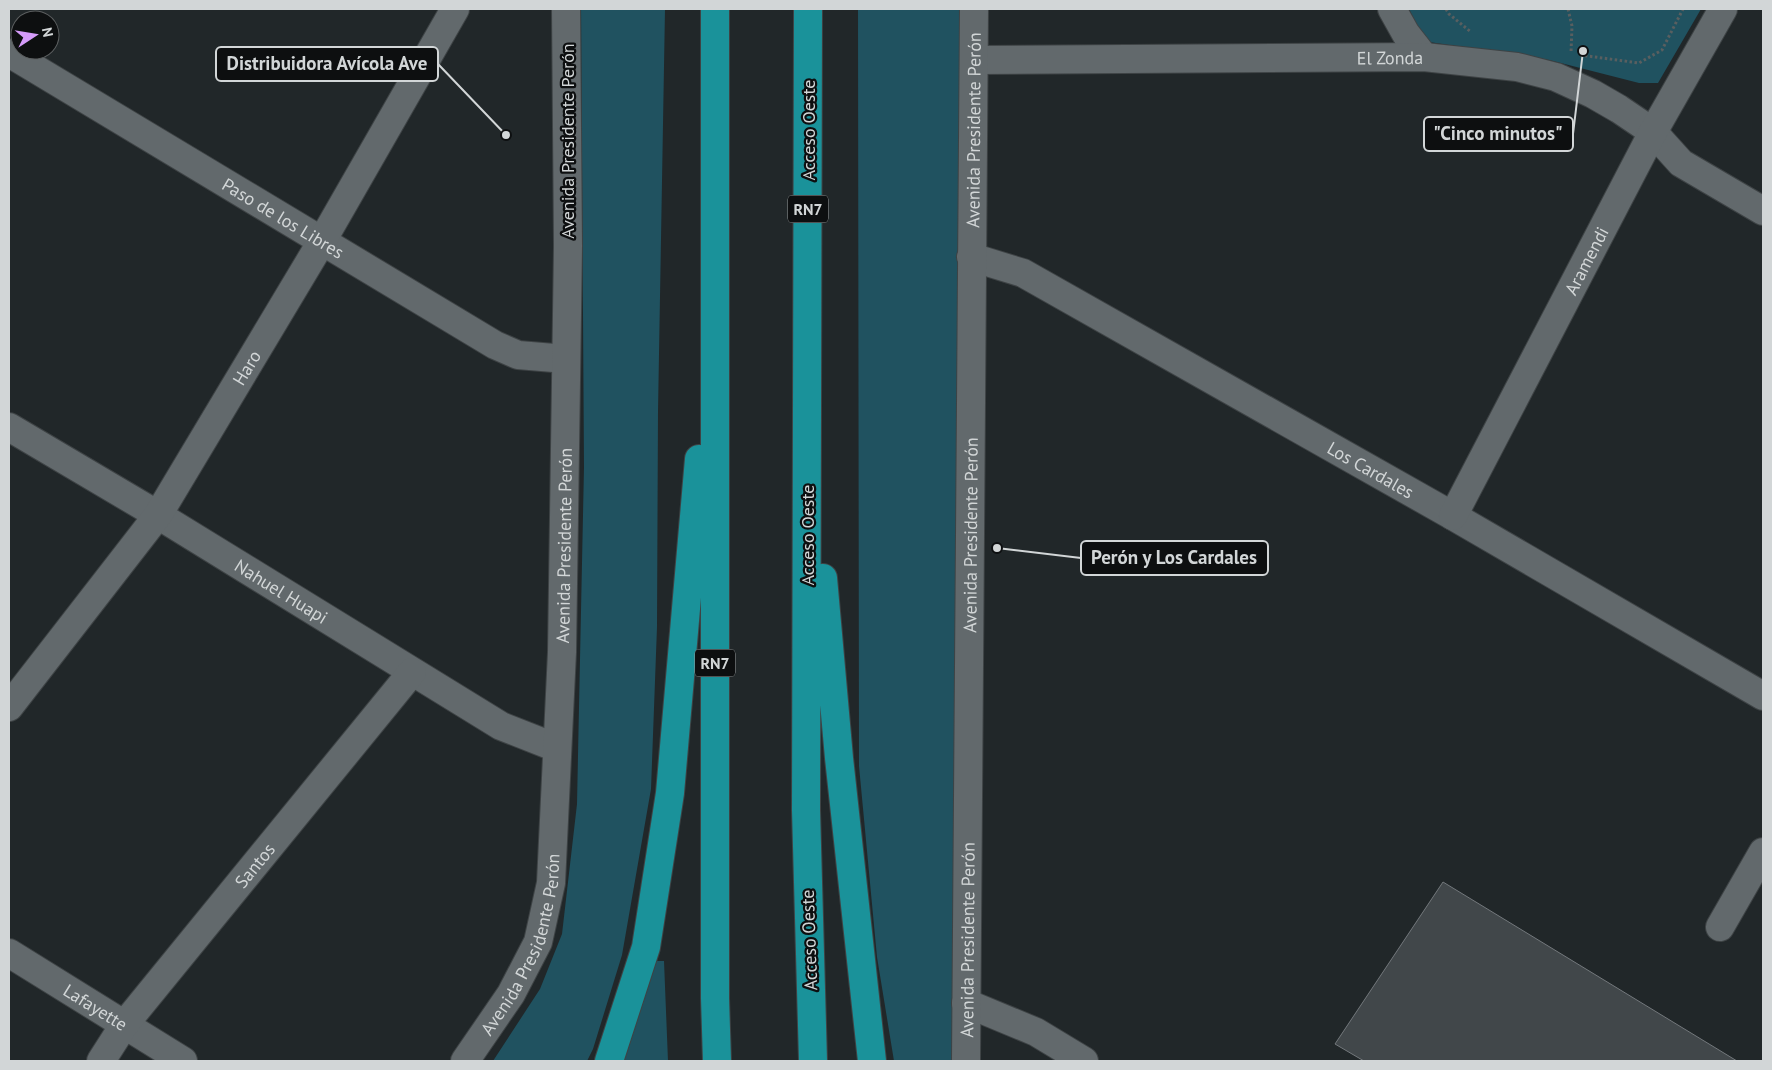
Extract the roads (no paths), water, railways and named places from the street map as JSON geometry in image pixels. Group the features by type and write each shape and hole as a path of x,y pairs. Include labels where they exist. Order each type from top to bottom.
{"highway":[{"name":"RN7","path":"715,9 714,998 717,1061"},
{"name":"Acceso Oeste","path":"808,9 806,810 813,1061"},
{"path":"609,1061 646,947 670,793 715,266"},
{"path":"808,409 839,758 872,1061"}],"street":[{"name":"Haro","path":"9,707 158,515 322,240 455,9"},
{"name":"Avenida Presidente Perón","path":"465,1061 512,994 538,942 551,883 562,652 568,246 565,9"},
{"name":"Avenida Presidente Perón","path":"966,1061 974,9"},
{"path":"1392,9 1406,34 1424,57"},
{"name":"Aramendi","path":"1453,516 1653,132 1723,9"},
{"name":"Paso de los Libres","path":"9,53 495,345 518,354 566,359"},
{"name":"El Zonda","path":"974,60 1424,57 1518,67 1556,77 1593,94 1619,109 1653,132 1681,163 1763,211"},
{"name":"Los Cardales","path":"971,257 1023,273 1453,516 1763,696"},
{"name":"Nahuel Huapi","path":"9,427 158,515 501,726 558,748"},
{"name":"Santos","path":"101,1061 124,1025 412,672"},
{"path":"1720,927 1763,852"},
{"name":"Lafayette","path":"9,953 183,1061"},
{"path":"966,1003 1036,1032 1084,1061"}],"place":[{"name":"\"Cinco minutos\"","path":"1583,51"},
{"name":"Distribuidora Avícola Ave","path":"506,135"},
{"name":"Perón y Los Cardales","path":"997,548"}]}
